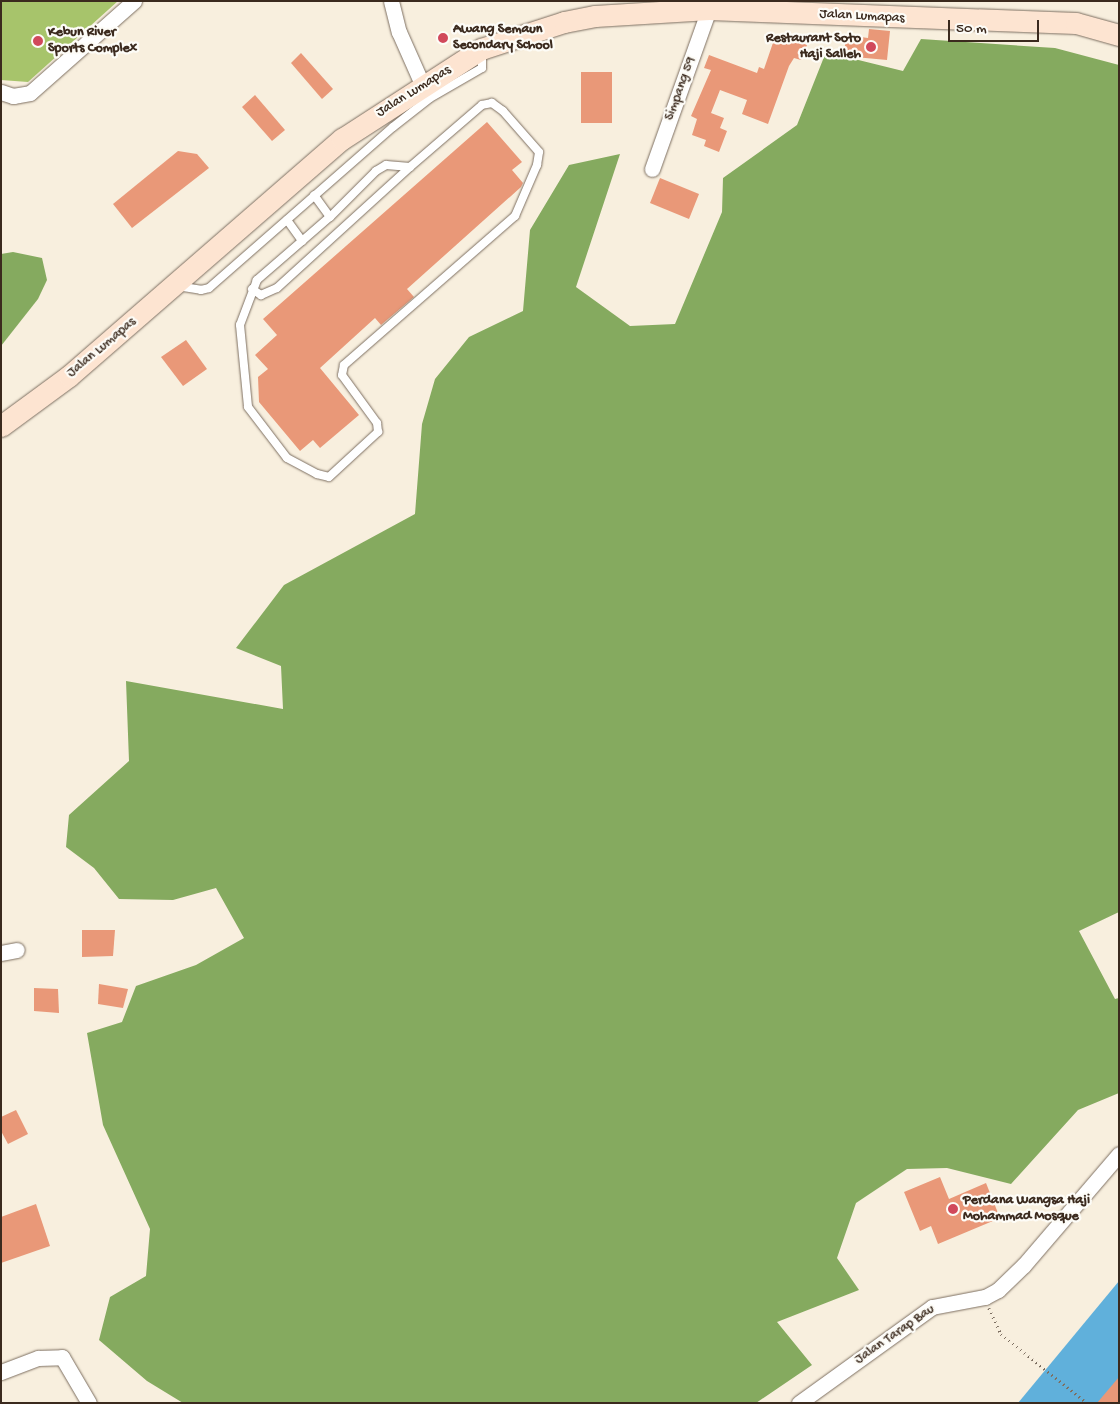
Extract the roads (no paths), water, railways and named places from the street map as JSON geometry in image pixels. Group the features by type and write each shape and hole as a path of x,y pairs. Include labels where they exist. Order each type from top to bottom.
{"main road":[{"name":"Jalan Lumapas","path":"2,426 69,376 176,286 342,139 422,84 481,49 564,22 595,16 710,9 1076,24 1115,34"}],"street":[{"path":"1,92 13,96 30,93 134,1"},
{"path":"391,1 399,32 422,84"},
{"name":"Simpang 59","path":"652,169 710,9"},
{"path":"1,953 17,950"},
{"name":"Jalan Tarap Bau","path":"798,1403 927,1310 942,1303 984,1297 998,1290 1020,1270 1119,1154"},
{"path":"1,1372 38,1358 62,1357 89,1403"}],"lane":[{"path":"176,286 200,290 209,288 430,98 482,68 481,49"},
{"path":"252,289 261,295 277,288 410,167 482,105 492,103 503,110 539,152 538,165 515,216 344,365 342,375 377,423 378,432 329,477 317,474 287,458 248,407 240,325 252,289 302,241 381,168 386,165 410,167"},
{"path":"314,196 330,217"},
{"path":"287,220 302,241"}],"water":[{"path":"1119,1281 1119,1403 1018,1403"}],"place":[{"name":"Awang Semaun Secondary School","path":"443,38"},
{"name":"Kebun River Sports Complex","path":"38,41"},
{"name":"Restaurant Soto Haji Salleh","path":"871,47"},
{"name":"Perdana Wangsa Haji Mohammad Mosque","path":"953,1209"}]}
